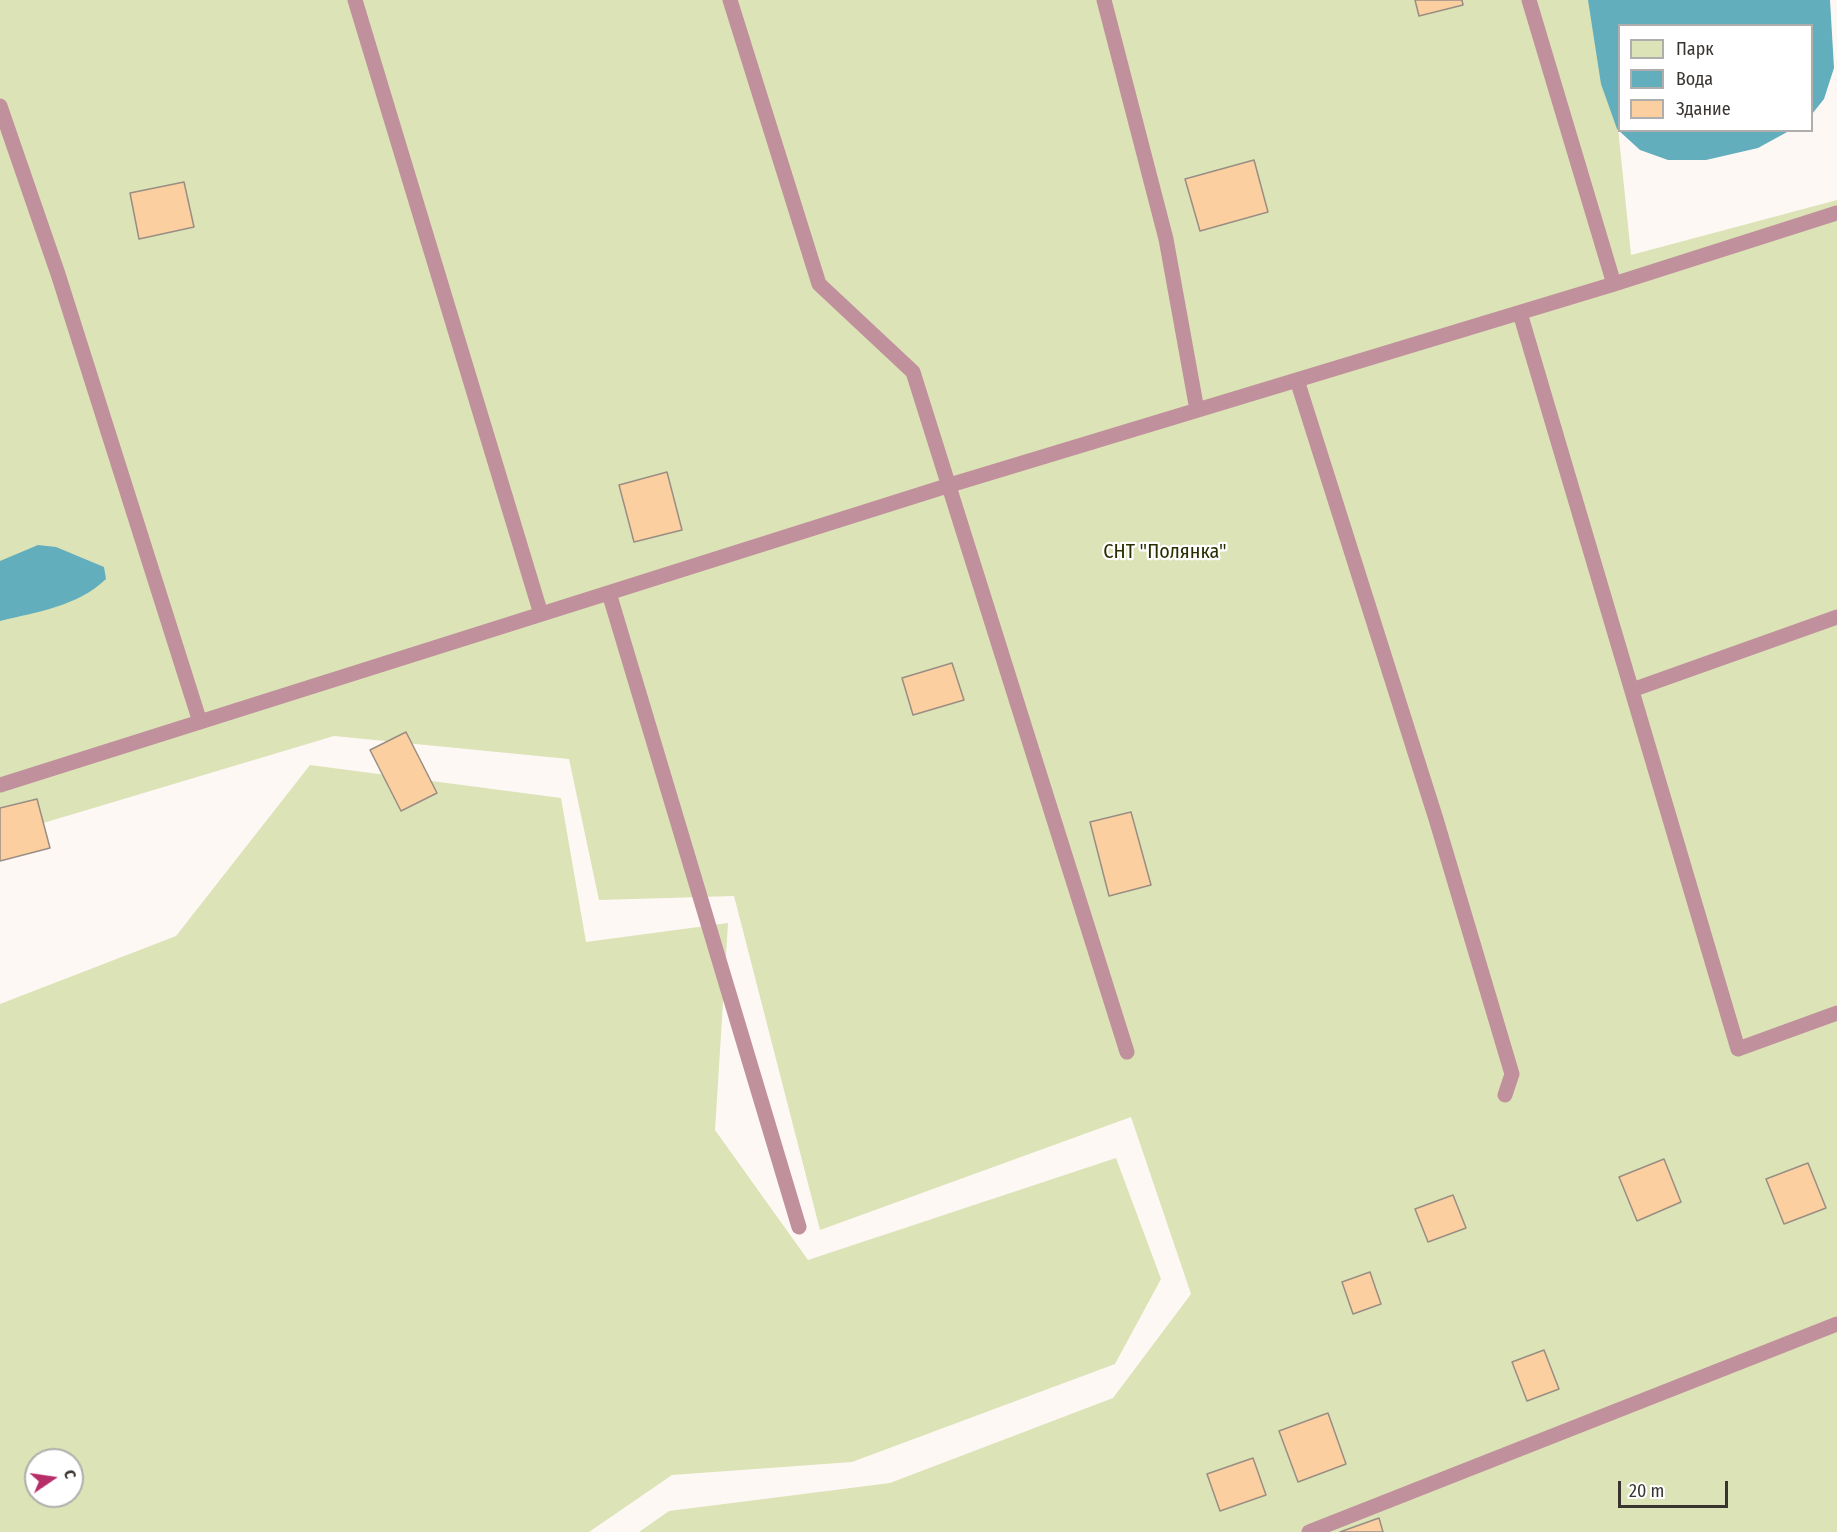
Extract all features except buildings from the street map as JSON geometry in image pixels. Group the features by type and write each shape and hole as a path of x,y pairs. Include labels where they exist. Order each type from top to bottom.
{"lane":[{"path":"355,0 541,614"},
{"path":"730,0 819,284 913,372 1127,1052"},
{"path":"1104,0 1166,238 1197,410"},
{"path":"1529,0 1614,284"},
{"path":"0,106 58,274 200,722"},
{"path":"0,785 950,485 1520,313 1837,213"},
{"path":"1520,313 1738,1049 1837,1013"},
{"path":"1296,380 1437,819 1512,1074 1505,1095"},
{"path":"609,593 799,1227"},
{"path":"1632,690 1837,617"},
{"path":"1309,1532 1837,1324"}],"green space":[{"name":"СНТ \"Полянка\"","path":"0,0 1605,0 1631,255 1837,200 1837,1532 639,1532 669,1511 890,1483 1113,1398 1191,1294 1131,1117 820,1230 734,896 599,900 569,759 334,736 0,836"},
{"path":"310,765 561,798 586,942 728,923 715,1130 808,1260 1116,1158 1161,1279 1115,1364 852,1462 672,1475 589,1532 0,1532 0,1004 176,936"}],"water":[{"path":"1588,0 1830,0 1834,68 1824,99 1813,113 1813,24 1618,24 1618,130 1601,84"},
{"path":"1620,132 1787,132 1758,148 1706,160 1668,160 1640,150"},
{"path":"38,545 56,547 104,567 106,579 83,596 70,602 0,621 0,561"}]}
